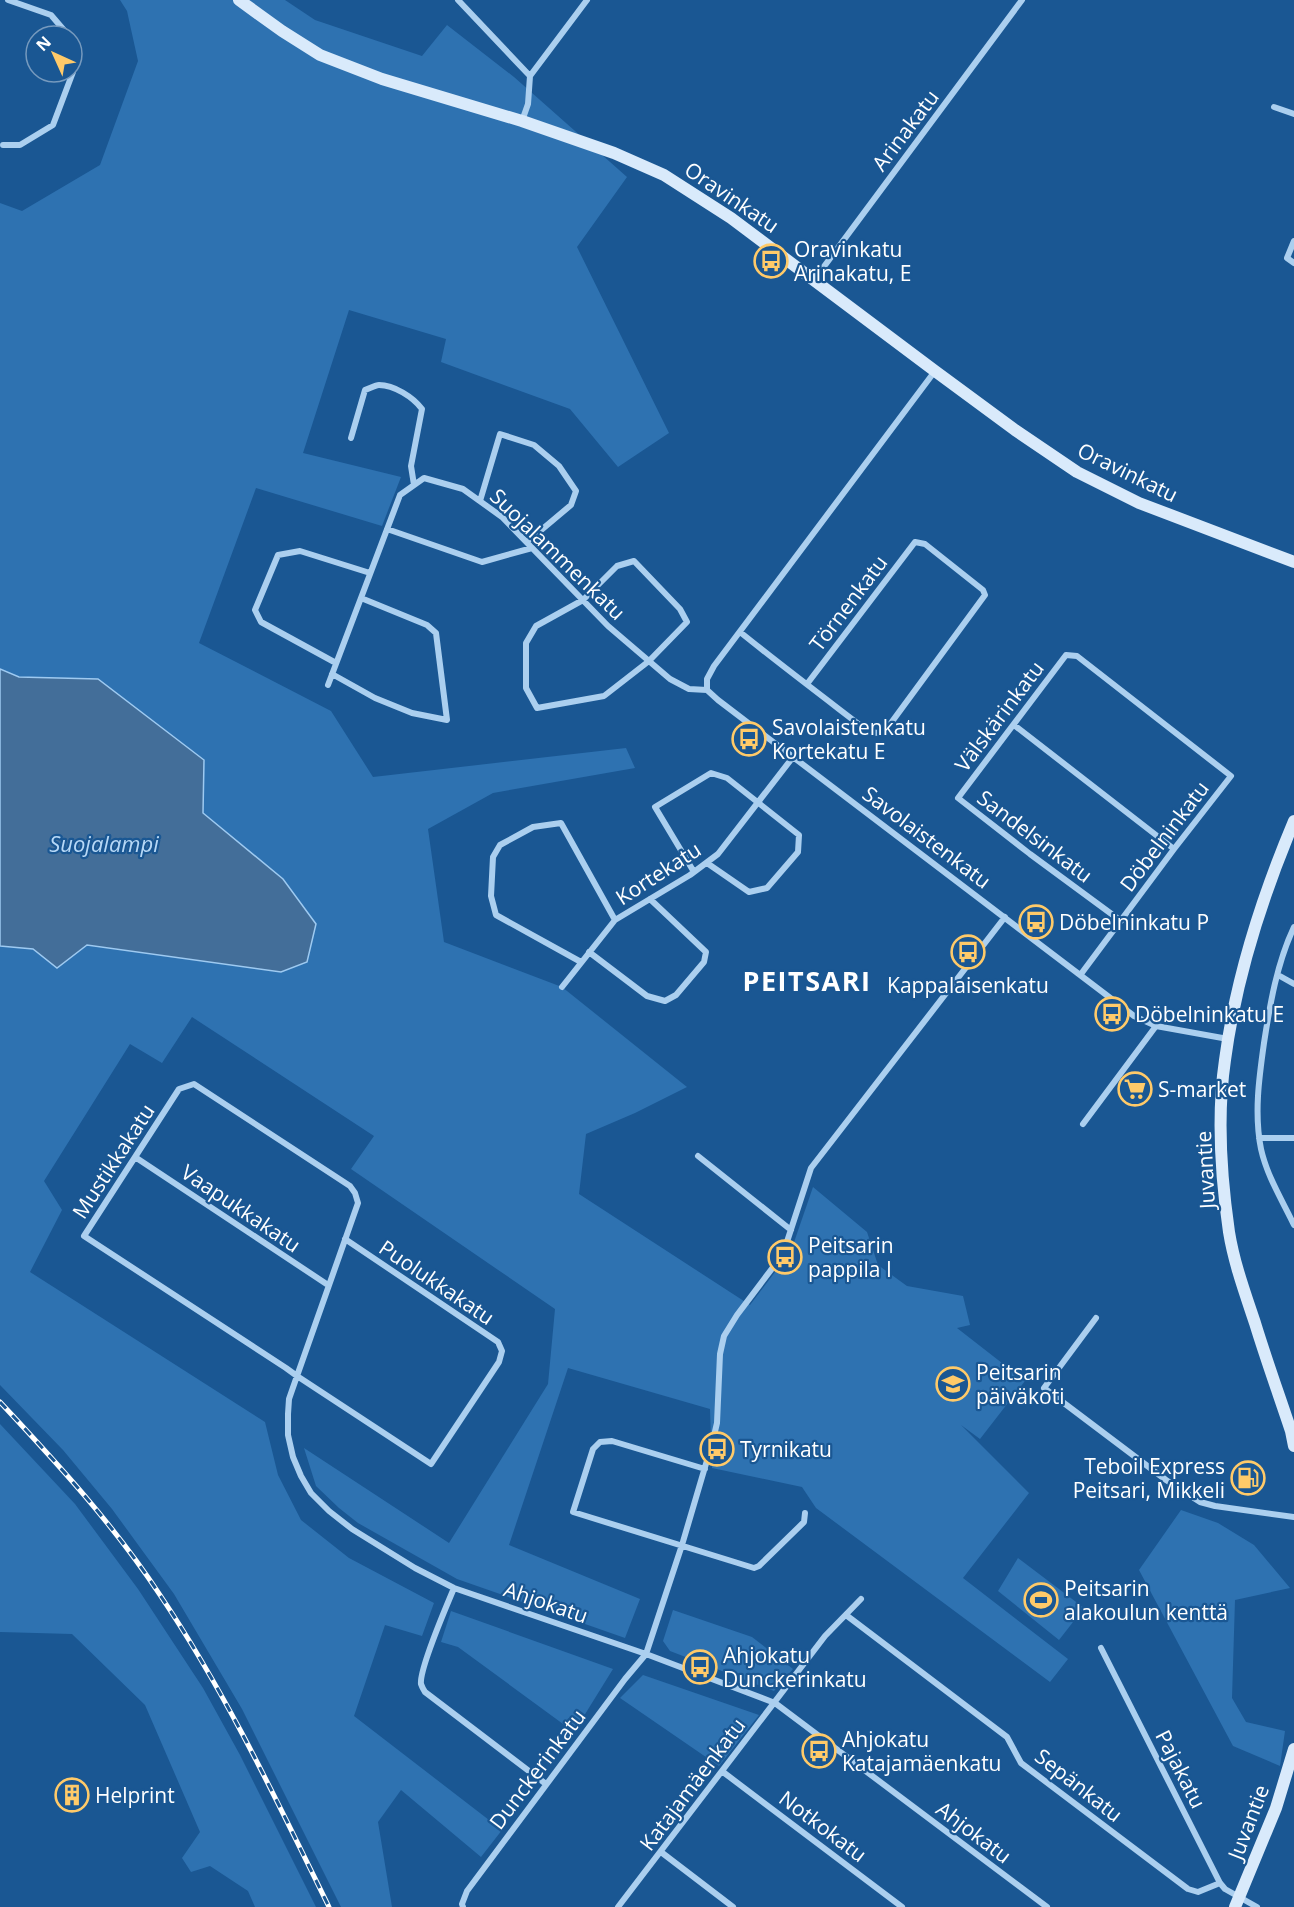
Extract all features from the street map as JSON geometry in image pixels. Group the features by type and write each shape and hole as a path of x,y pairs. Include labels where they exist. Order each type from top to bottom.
{"street":[{"path":"8,0 51,15 59,24"},
{"name":"Oravinkatu","path":"239,0 282,32 320,55 382,79 522,121 614,153 664,175 731,218 1015,430 1077,472 1139,503 1294,562"},
{"path":"459,0 530,76"},
{"path":"522,121 528,104 530,76 587,0"},
{"name":"Arinakatu","path":"814,280 1022,0"},
{"path":"3,145 20,145 53,125 68,84"},
{"path":"1274,107 1294,114"},
{"path":"1294,241 1287,258 1294,263"},
{"path":"707,690 707,678 935,371"},
{"path":"328,685 400,495 414,485 411,466 422,409 415,400 399,390 378,385 365,390 351,438"},
{"path":"480,501 500,434 534,445 559,466 576,491 571,505 526,542"},
{"name":"Suojalammenkatu","path":"414,485 424,478 463,489 502,518 608,626 670,679 689,689 707,690"},
{"path":"387,529 482,562 532,548"},
{"name":"Törnenkatu","path":"915,542 925,544 983,590 984,596 891,723 879,733 868,732 807,684 915,542"},
{"path":"336,663 261,622 255,610 278,555 300,551 370,573"},
{"path":"634,561 680,609 687,622 649,661 604,696 537,708 526,688 526,643 537,626 583,600 617,566 634,561"},
{"path":"332,674 375,698 412,713 447,720 436,633 427,625 361,598"},
{"path":"740,632 807,684"},
{"name":"Välskärinkatu","path":"958,798 1066,655 1077,656 1231,776"},
{"name":"Savolaistenkatu","path":"707,690 1134,1016 1156,1026 1228,1038"},
{"path":"1014,725 1174,849"},
{"name":"Kortekatu","path":"562,987 615,920 694,872 718,854 793,757"},
{"path":"694,872 655,807 711,773 727,778 799,836 798,852 767,888 748,892 707,862"},
{"name":"Döbelninkatu","path":"1081,974 1231,776"},
{"name":"Sandelsinkatu","path":"958,798 1121,921"},
{"name":"Juvantie","path":"1294,821 1276,864 1242,973 1228,1038 1222,1117 1222,1165 1229,1233 1241,1282 1294,1446"},
{"path":"581,962 496,915 491,896 493,857 500,845 533,827 561,823 615,920"},
{"path":"589,952 647,996 664,1001 676,995 704,962 706,952 650,899"},
{"path":"646,1654 713,1440 717,1423 720,1354 724,1336 783,1254 811,1168 1005,917"},
{"path":"1294,927 1288,939 1270,1002 1259,1078 1258,1121 1259,1138 1268,1171 1294,1225"},
{"path":"1278,975 1294,984"},
{"path":"1083,1124 1156,1026"},
{"name":"Mustikkakatu","path":"297,1376 84,1236 179,1089 194,1084 350,1186"},
{"path":"1259,1138 1294,1138"},
{"path":"698,1156 791,1230"},
{"name":"Vaapukkakatu","path":"135,1157 328,1285"},
{"name":"Ahjokatu","path":"350,1186 355,1192 357,1203 290,1399 288,1435 293,1457 311,1493 329,1512 415,1568 454,1588 646,1654 775,1703 1047,1907"},
{"name":"Puolukkakatu","path":"297,1376 431,1464 499,1362 501,1351 498,1342 345,1239"},
{"path":"1096,1318 1044,1388 1166,1480 1200,1502 1294,1517"},
{"path":"705,1469 612,1441 600,1442 593,1449 573,1512 754,1568 759,1566 804,1522 805,1513"},
{"path":"454,1588 421,1677 421,1686 425,1692 546,1784"},
{"name":"Katajamäenkatu","path":"618,1907 825,1636 861,1599"},
{"name":"Sepänkatu","path":"846,1615 1007,1737 1021,1763 1188,1889 1198,1892 1220,1883"},
{"name":"Pajakatu","path":"1101,1648 1220,1883 1237,1902 1257,1907"},
{"name":"Dunckerinkatu","path":"463,1907 467,1891 624,1679 646,1654"},
{"name":"Juvantie","path":"1237,1902 1291,1772 1294,1749"},
{"name":"Notkokatu","path":"723,1772 902,1907"},
{"path":"661,1852 734,1907"}],"shaded area":[{"path":"120,0 285,0 315,20 422,56 447,25 514,77 627,177 577,247 669,433 618,467 570,409 441,362 446,339 349,310 303,453 401,477 382,526 256,488 199,643 331,711 373,777 626,748 635,768 493,793 428,829 444,942 562,987 687,1087 586,1134 579,1194 750,1305 791,1251 813,1187 867,1232 878,1265 907,1286 963,1296 970,1325 957,1328 1025,1381 980,1439 961,1425 1029,1493 963,1578 1068,1659 1050,1682 816,1508 802,1487 712,1468 710,1409 568,1368 509,1545 640,1599 625,1638 457,1579 358,1523 316,1486 304,1448 449,1543 548,1384 555,1309 351,1169 374,1136 192,1017 162,1063 130,1044 44,1181 62,1210 30,1272 265,1422 278,1475 301,1520 349,1558 434,1603 422,1636 385,1625 354,1716 502,1830 481,1857 401,1790 378,1822 392,1907 341,1907 242,1709 174,1594 112,1509 63,1450 0,1385 0,946 33,949 57,968 87,945 281,972 283,879 203,813 98,679 19,677 0,669 0,203 22,211 100,165 138,61 127,11"},
{"path":"0,1424 75,1504 138,1589 203,1688 240,1755 316,1907 255,1907 248,1891 210,1866 191,1872 182,1858 200,1832 145,1705 72,1634 0,1632"},
{"path":"1181,1510 1218,1523 1254,1545 1290,1588 1235,1600 1232,1698 1246,1722 1285,1731 1280,1766 1233,1746 1139,1570"},
{"name":"Peitsarin alakoulun kenttä","path":"1018,1558 1084,1608 1059,1640 998,1591"},
{"path":"673,1610 752,1637 793,1669 774,1691 670,1651 663,1641"},
{"path":"451,1611 613,1669 574,1732 458,1647 441,1642"},
{"path":"643,1675 759,1715 719,1766 620,1698"}],"water":[{"name":"Suojalampi","path":"0,669 19,677 98,679 204,760 203,813 283,879 316,924 307,962 281,972 87,945 57,968 33,949 0,946"}],"railway":[{"path":"0,1402 64,1471 104,1519 160,1595 229,1709 329,1907"}],"place":[{"name":"Oravinkatu Arinakatu, E","path":"771,261"},
{"name":"Savolaistenkatu Kortekatu E","path":"749,739"},
{"name":"Döbelninkatu P","path":"1036,922"},
{"name":"Kappalaisenkatu","path":"968,952"},
{"name":"Döbelninkatu E","path":"1112,1014"},
{"name":"S-market","path":"1135,1089"},
{"name":"Peitsarin pappila I","path":"785,1257"},
{"name":"Peitsarin päiväkoti","path":"953,1384"},
{"name":"Tyrnikatu","path":"717,1449"},
{"name":"Teboil Express Peitsari, Mikkeli","path":"1248,1478"},
{"name":"Peitsarin alakoulun kenttä","path":"1041,1600"},
{"name":"Ahjokatu Dunckerinkatu","path":"700,1667"},
{"name":"Ahjokatu Katajamäenkatu","path":"819,1751"},
{"name":"Helprint","path":"72,1795"}],"district":[{"name":"PEITSARI","path":"807,980"}]}
